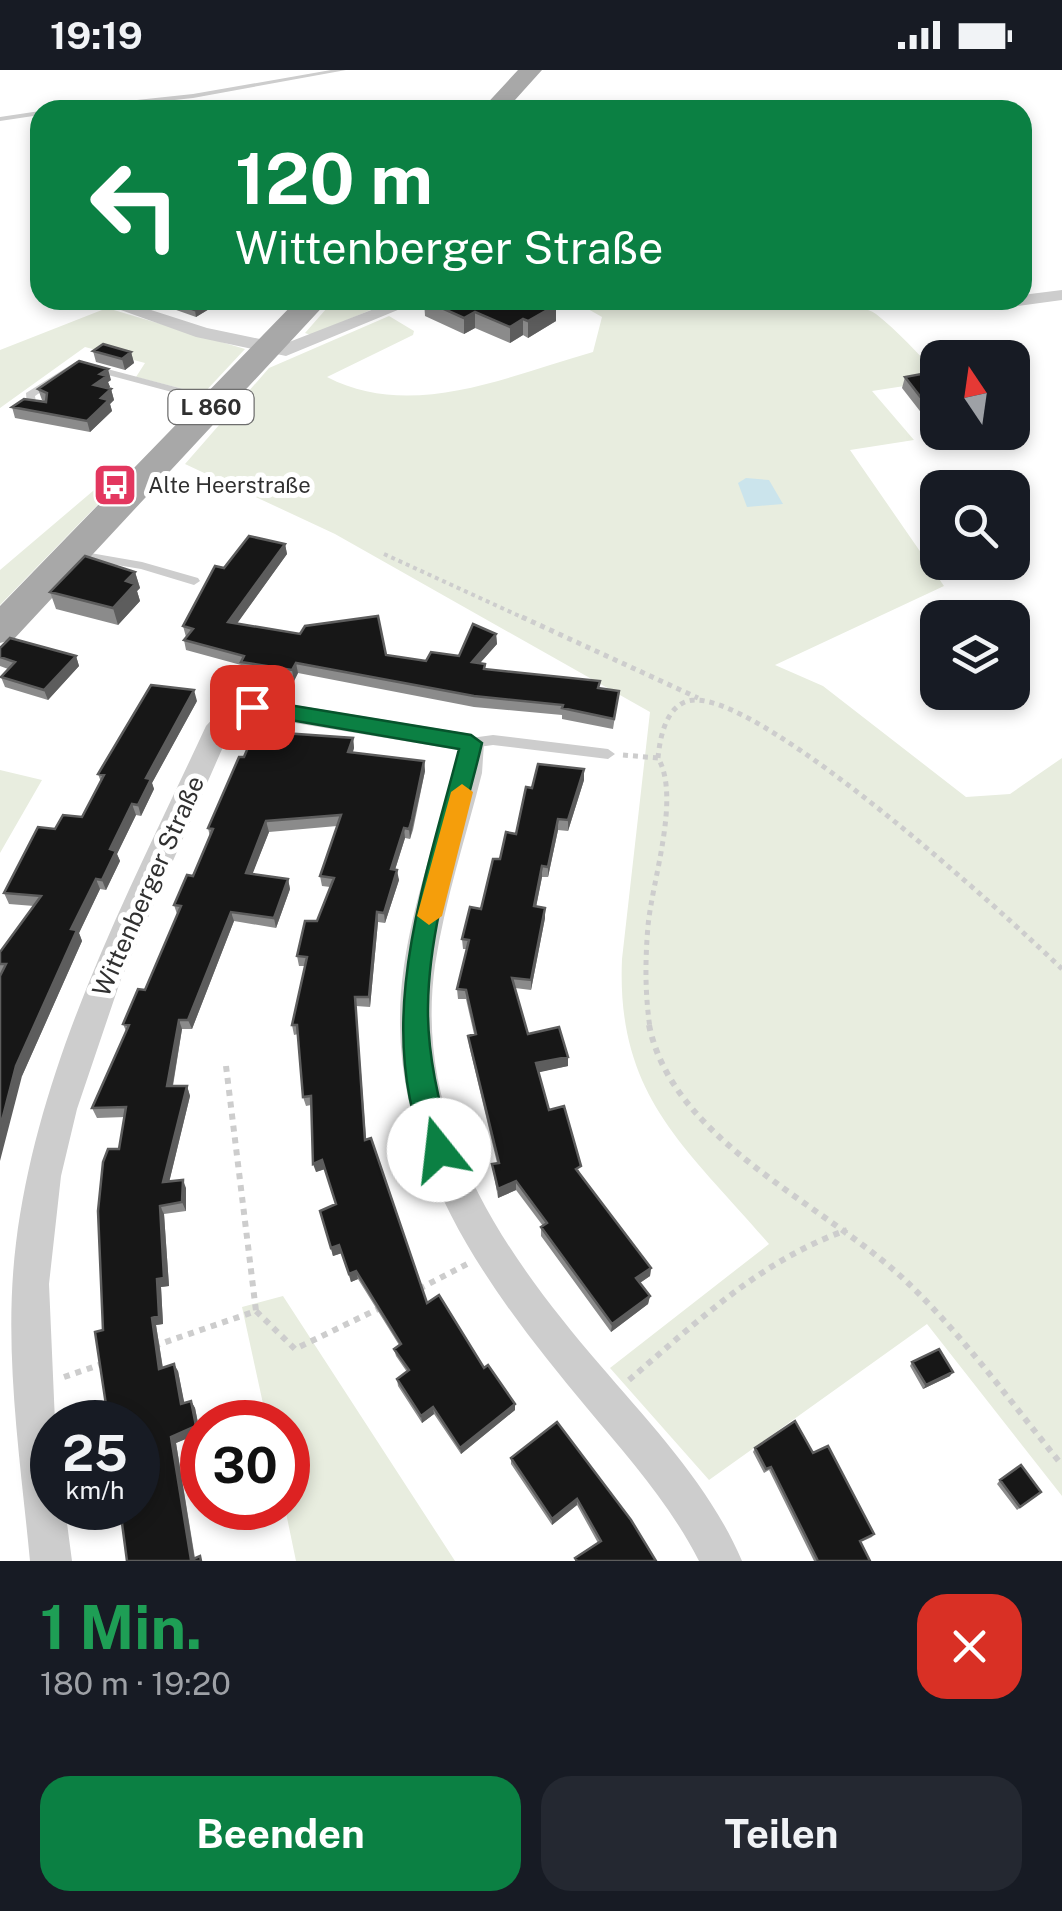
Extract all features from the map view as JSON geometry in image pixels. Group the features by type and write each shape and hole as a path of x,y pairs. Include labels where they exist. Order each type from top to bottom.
{"main road":[{"path":"502,100 531,70"},
{"name":"L 860","path":"0,630 305,310"}],"street":[{"path":"1032,299 1062,296"},
{"path":"124,310 269,350 304,345 389,310"},
{"name":"Wittenberger Straße","path":"51,1561 33,1388 33,1246 58,1107 83,1036 219,726 235,710 279,708 471,743"},
{"path":"471,743 420,960 415,1006 425,1102 460,1203 487,1253 528,1311 675,1483 721,1561"}],"lane":[{"path":"156,100 343,70"},
{"path":"0,119 30,114"},
{"path":"42,408 31,404 30,395 77,364 218,401"},
{"path":"72,554 142,566 194,581"},
{"path":"471,743 493,740 608,754"}],"path":[{"path":"384,554 698,698 724,706 791,745 998,907 1062,969"},
{"path":"698,698 678,706 665,720 658,758 665,770 668,794 648,953 647,1004 657,1057 683,1099 740,1156 848,1230 926,1301 1062,1465"},
{"path":"608,754 658,758"},
{"path":"226,1066 256,1311 295,1349 395,1301"},
{"path":"605,1400 746,1284 811,1240 848,1230"},
{"path":"412,1292 446,1275"},
{"path":"144,1350 256,1311"},
{"path":"33,1388 108,1362"}],"shaded area":[{"path":"102,310 114,310 245,349 203,394 136,377 145,363 85,347 0,408 0,350"},
{"path":"325,310 371,310 311,335 305,333"},
{"path":"590,310 866,310 876,314 920,356 920,384 872,391 914,440 850,450 920,551 920,580 940,580 944,586 775,665 823,686 966,797 1010,794 1062,758 1062,1496 927,1324 709,1480 610,1368 769,1244 684,1148 662,1117 631,1048 623,1007 622,959 650,712 335,534 185,464 269,368 389,316 414,331 413,335 327,377 359,390 426,395 493,382 593,352 602,317"},
{"path":"100,485 111,491 0,605 0,570"},
{"path":"0,770 42,780 0,853"},
{"path":"283,1296 455,1561 296,1561 290,1530 310,1530 310,1400 262,1400 242,1307"}],"water":[{"path":"746,478 769,480 783,504 747,507 738,483"}],"building":[{"path":"446,310 547,310 510,327 475,312 464,318"},
{"path":"103,344 131,352 122,359 93,351"},
{"path":"79,361 108,369 100,374 107,376 94,385 111,389 101,398 109,400 87,421 12,407 24,399 46,402 47,393 38,389"},
{"path":"920,374 920,396 905,377"},
{"path":"249,536 285,544 228,622 300,634 305,626 378,616 386,655 426,661 431,652 459,656 473,624 496,634 472,662 485,664 484,669 600,681 598,688 619,691 614,719 562,708 563,705 474,696 296,663 292,670 241,662 244,656 184,640 193,629 183,626 215,566 224,568"},
{"path":"85,556 135,572 126,581 135,584 113,608 50,592"},
{"path":"10,638 76,656 44,690 1,677 15,662 0,657 0,648"},
{"path":"151,685 194,690 146,778 151,779 138,805 132,804 110,849 116,851 102,880 96,879 71,929 77,930 16,1066 0,1128 0,976 6,964 0,964 0,952 41,896 4,893 38,827 55,829 63,815 82,817 104,775 98,774"},
{"path":"255,731 353,738 348,752 424,761 409,829 404,828 391,869 397,870 384,913 377,912 369,997 355,997 365,1140 371,1138 427,1303 439,1295 484,1368 488,1365 515,1404 460,1448 433,1407 421,1416 397,1379 409,1370 394,1349 401,1344 356,1271 349,1274 339,1245 331,1248 320,1211 336,1204 322,1160 313,1164 311,1096 303,1097 297,1025 292,1025 307,957 297,956 305,921 317,921 334,878 320,876 341,815 266,821 246,873 288,879 274,918 231,912 188,1020 179,1020 167,1086 187,1086 163,1182 183,1180 182,1202 160,1206 164,1278 157,1279 159,1316 152,1318 159,1369 174,1364 180,1400 180,1433 171,1437 180,1492 180,1530 186,1530 191,1560 200,1556 201,1561 127,1561 123,1530 160,1530 160,1400 105,1400 95,1332 103,1330 98,1211 103,1162 108,1149 119,1149 126,1107 92,1108 129,1025 123,1024 138,989 145,990 181,906 174,905 187,875 193,876 213,829 208,828 239,757 244,757"},
{"path":"538,764 584,769 568,820 558,819 548,867 542,866 534,906 545,908 531,980 512,978 528,1034 559,1027 568,1057 536,1063 549,1110 564,1106 581,1166 576,1169 651,1268 636,1278 650,1296 612,1324 541,1227 547,1223 516,1181 498,1189 492,1164 499,1163 468,1036 476,1034 466,990 457,989 469,940 462,939 470,907 481,909 493,859 500,859 506,832 516,834 526,787 532,788"},
{"path":"939,1349 953,1372 926,1385 912,1362"},
{"path":"795,1421 813,1453 828,1446 874,1534 860,1541 870,1561 818,1561 771,1467 766,1469 755,1448"},
{"path":"557,1422 631,1520 656,1561 577,1561 575,1558 601,1541 577,1499 552,1519 511,1458"},
{"path":"1021,1465 1041,1492 1020,1507 1000,1480"}],"slow traffic":[{"path":"429,916 462,792"}],"place":[{"name":"Alte Heerstraße","path":"115,485"}],"route":[{"path":"252,707 279,708 471,743 473,750 428,920 415,1006 425,1102 439,1150"}]}
